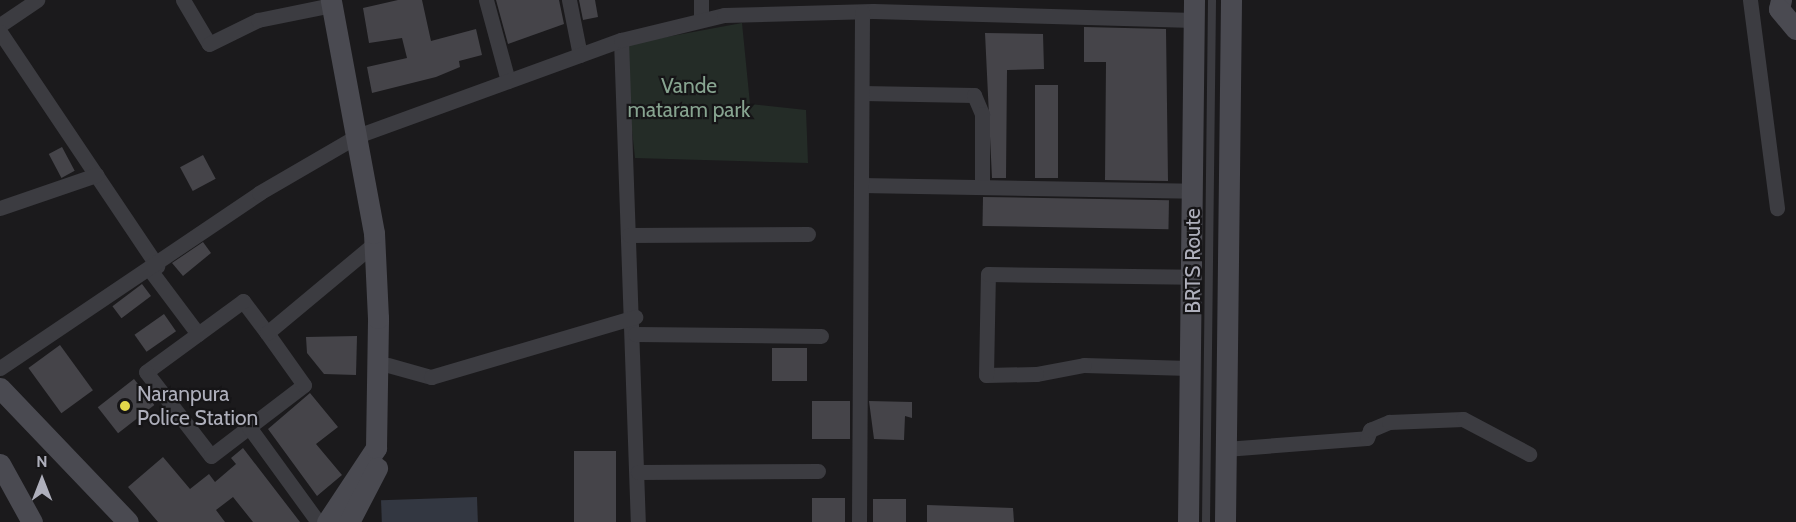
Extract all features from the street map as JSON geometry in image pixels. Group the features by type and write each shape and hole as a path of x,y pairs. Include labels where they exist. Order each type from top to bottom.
{"main road":[{"path":"1225,522 1231,0"},
{"path":"335,2 361,134 384,232 388,365 386,451 350,522"},
{"path":"1785,7 1796,29"},
{"path":"1188,522 1194,10"},
{"path":"327,522 376,448 374,244 361,134"},
{"path":"0,388 128,522"},
{"path":"0,465 32,522"}],"street":[{"path":"0,25 37,0"},
{"path":"183,0 209,44 258,20 335,2"},
{"path":"486,0 508,81"},
{"path":"569,0 580,55"},
{"path":"700,0 700,20"},
{"path":"1750,0 1777,208"},
{"path":"0,368 153,268 259,193 361,134 621,40 724,15 862,12 898,6 1194,10"},
{"path":"859,522 862,12"},
{"path":"0,32 96,175 153,268 198,334"},
{"path":"621,40 635,317 638,522"},
{"path":"861,93 974,95 982,114 982,187"},
{"path":"0,208 96,175"},
{"path":"861,185 1193,191"},
{"path":"630,235 808,234"},
{"path":"267,333 374,244"},
{"path":"1189,368 1083,365 1036,374 986,375 988,274 1191,277"},
{"path":"243,301 304,385 211,456 146,372 198,334 243,301"},
{"path":"388,365 431,377 635,317"},
{"path":"635,334 821,336"},
{"path":"1225,449 1367,438 1370,430 1389,422 1463,419 1529,454"},
{"path":"249,427 318,522"},
{"path":"638,472 818,471"}],"lane":[{"name":"BRTS Route","path":"1206,522 1212,0"}],"green space":[{"name":"Vande mataram park","path":"742,23 750,104 806,110 808,163 635,158 623,45"}],"shaded area":[{"path":"477,497 478,522 382,522 381,500"}],"building":[{"path":"398,0 422,0 431,41 476,29 482,55 459,61 460,67 436,77 372,93 367,67 407,58 402,38 369,43 363,8"},
{"path":"496,0 559,0 564,24 508,44"},
{"path":"579,0 595,0 598,17 583,20"},
{"path":"1084,27 1166,29 1168,181 1105,180 1106,62 1084,62"},
{"path":"985,33 1043,34 1044,69 1007,70 1006,178 992,178"},
{"path":"1035,85 1058,85 1058,178 1035,178"},
{"path":"62,147 75,171 61,178 49,154"},
{"path":"203,155 216,179 193,191 180,167"},
{"path":"983,197 1169,200 1168,229 982,226"},
{"path":"203,242 211,253 183,276 172,263"},
{"path":"142,284 151,296 121,318 112,306"},
{"path":"164,314 176,331 147,352 135,335"},
{"path":"357,336 356,375 324,374 307,353 306,337"},
{"path":"60,345 93,390 61,413 28,368"},
{"path":"772,348 807,348 807,381 772,381"},
{"name":"Naranpura Police Station","path":"134,379 154,405 118,433 98,407"},
{"path":"310,393 338,427 316,444 342,475 317,496 268,429"},
{"path":"812,401 850,401 850,439 812,439"},
{"path":"869,401 912,402 912,418 905,416 904,440 874,439"},
{"path":"243,448 300,522 253,522 233,497 216,510 225,522 158,522 128,487 163,457 190,489 209,474 215,482 236,464 231,458"},
{"path":"574,451 616,451 616,522 574,522"},
{"path":"812,498 845,498 845,522 812,522"},
{"path":"873,499 906,499 906,522 873,522"},
{"path":"927,505 1013,508 1014,522 927,522"}],"place":[{"name":"Naranpura Police Station","path":"125,406"}]}
